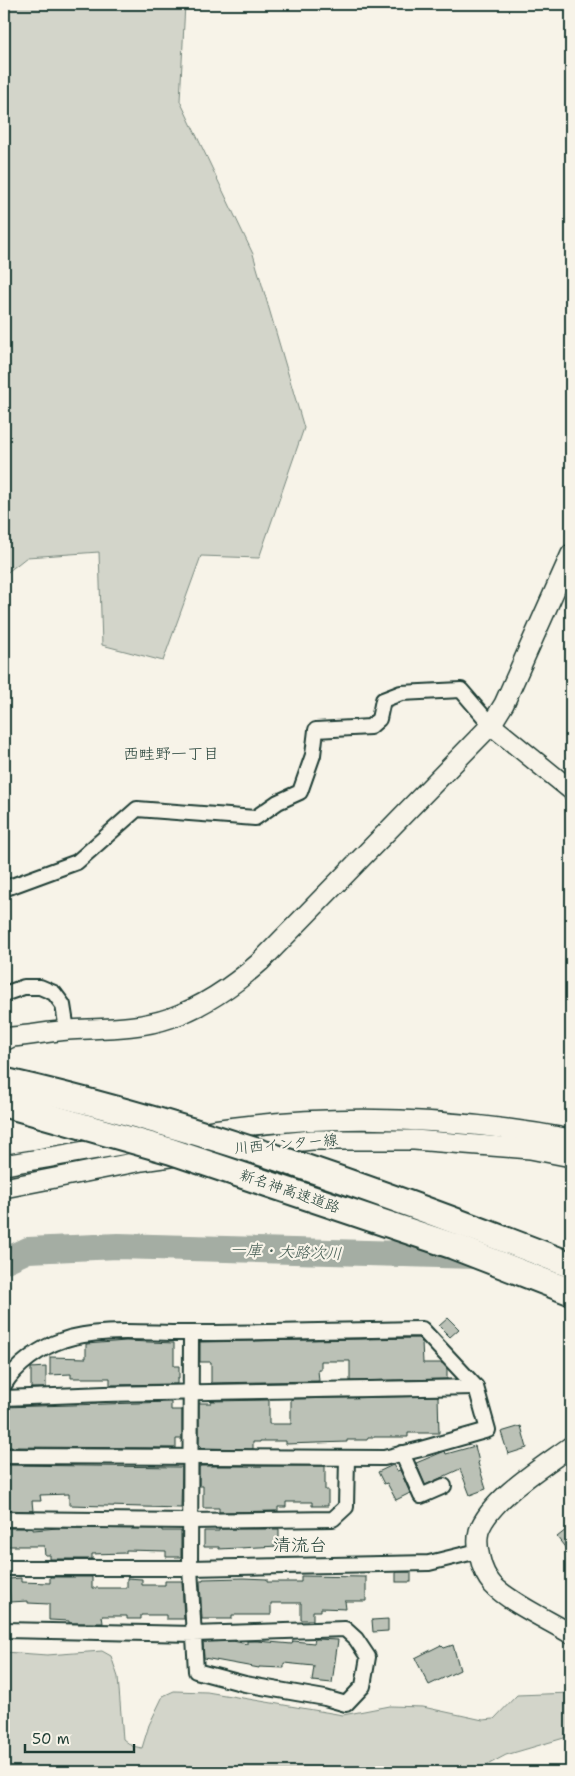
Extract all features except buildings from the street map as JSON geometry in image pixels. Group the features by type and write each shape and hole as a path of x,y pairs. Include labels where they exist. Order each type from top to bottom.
{"highway":[{"name":"新名神高速道路","path":"4,1081 71,1096 296,1164 441,1215 571,1266"},
{"name":"新名神高速道路","path":"4,1104 170,1150 453,1246 571,1292"}],"street":[{"path":"4,1040 12,1037 67,1030 118,1028 168,1019 197,1007 232,986 260,962 491,725 504,704 571,554"},
{"path":"4,886 9,887 78,862 137,809 255,818 278,802 300,792 313,755 316,730 370,727 379,719 383,700 401,693 461,690 491,725 571,790"},
{"path":"4,994 24,987 40,987 54,993 63,1005 67,1030"},
{"name":"川西インター線","path":"4,1166 229,1128 311,1120 412,1120 531,1132 571,1139"},
{"name":"川西インター線","path":"4,1188 142,1161 225,1149 312,1140 414,1140 530,1149 571,1157"},
{"path":"4,1385 19,1368 45,1347 92,1333 422,1329 476,1387 488,1430 384,1458 4,1456"},
{"path":"4,1630 194,1634 345,1629 356,1639 368,1657 363,1686 346,1704 325,1698 245,1684 196,1671 194,1634 190,1568 191,1333"},
{"path":"4,1398 191,1392 476,1387"},
{"path":"571,1446 510,1491 490,1512 479,1532 478,1551 483,1570 494,1586 516,1602 571,1634"},
{"path":"402,1453 422,1496 444,1486"},
{"path":"4,1519 190,1521 333,1519 346,1507 347,1458"},
{"path":"4,1568 190,1568 429,1562 478,1551"}],"shaded area":[{"path":"4,4 185,4 180,101 253,254 304,428 259,558 201,556 163,661 102,645 99,552 27,557 4,575"},
{"path":"102,1651 111,1656 118,1677 123,1739 132,1746 142,1748 149,1725 163,1696 174,1691 207,1692 343,1715 390,1706 423,1707 483,1720 494,1719 517,1695 571,1693 571,1733 564,1738 506,1755 474,1772 4,1772 4,1652 47,1655"}],"waterway":[{"name":"一庫・大路次川","path":"4,1261 28,1250 118,1246 476,1256"}],"district":[{"name":"西畦野一丁目","path":"171,753"},
{"name":"清流台","path":"300,1545"}]}
